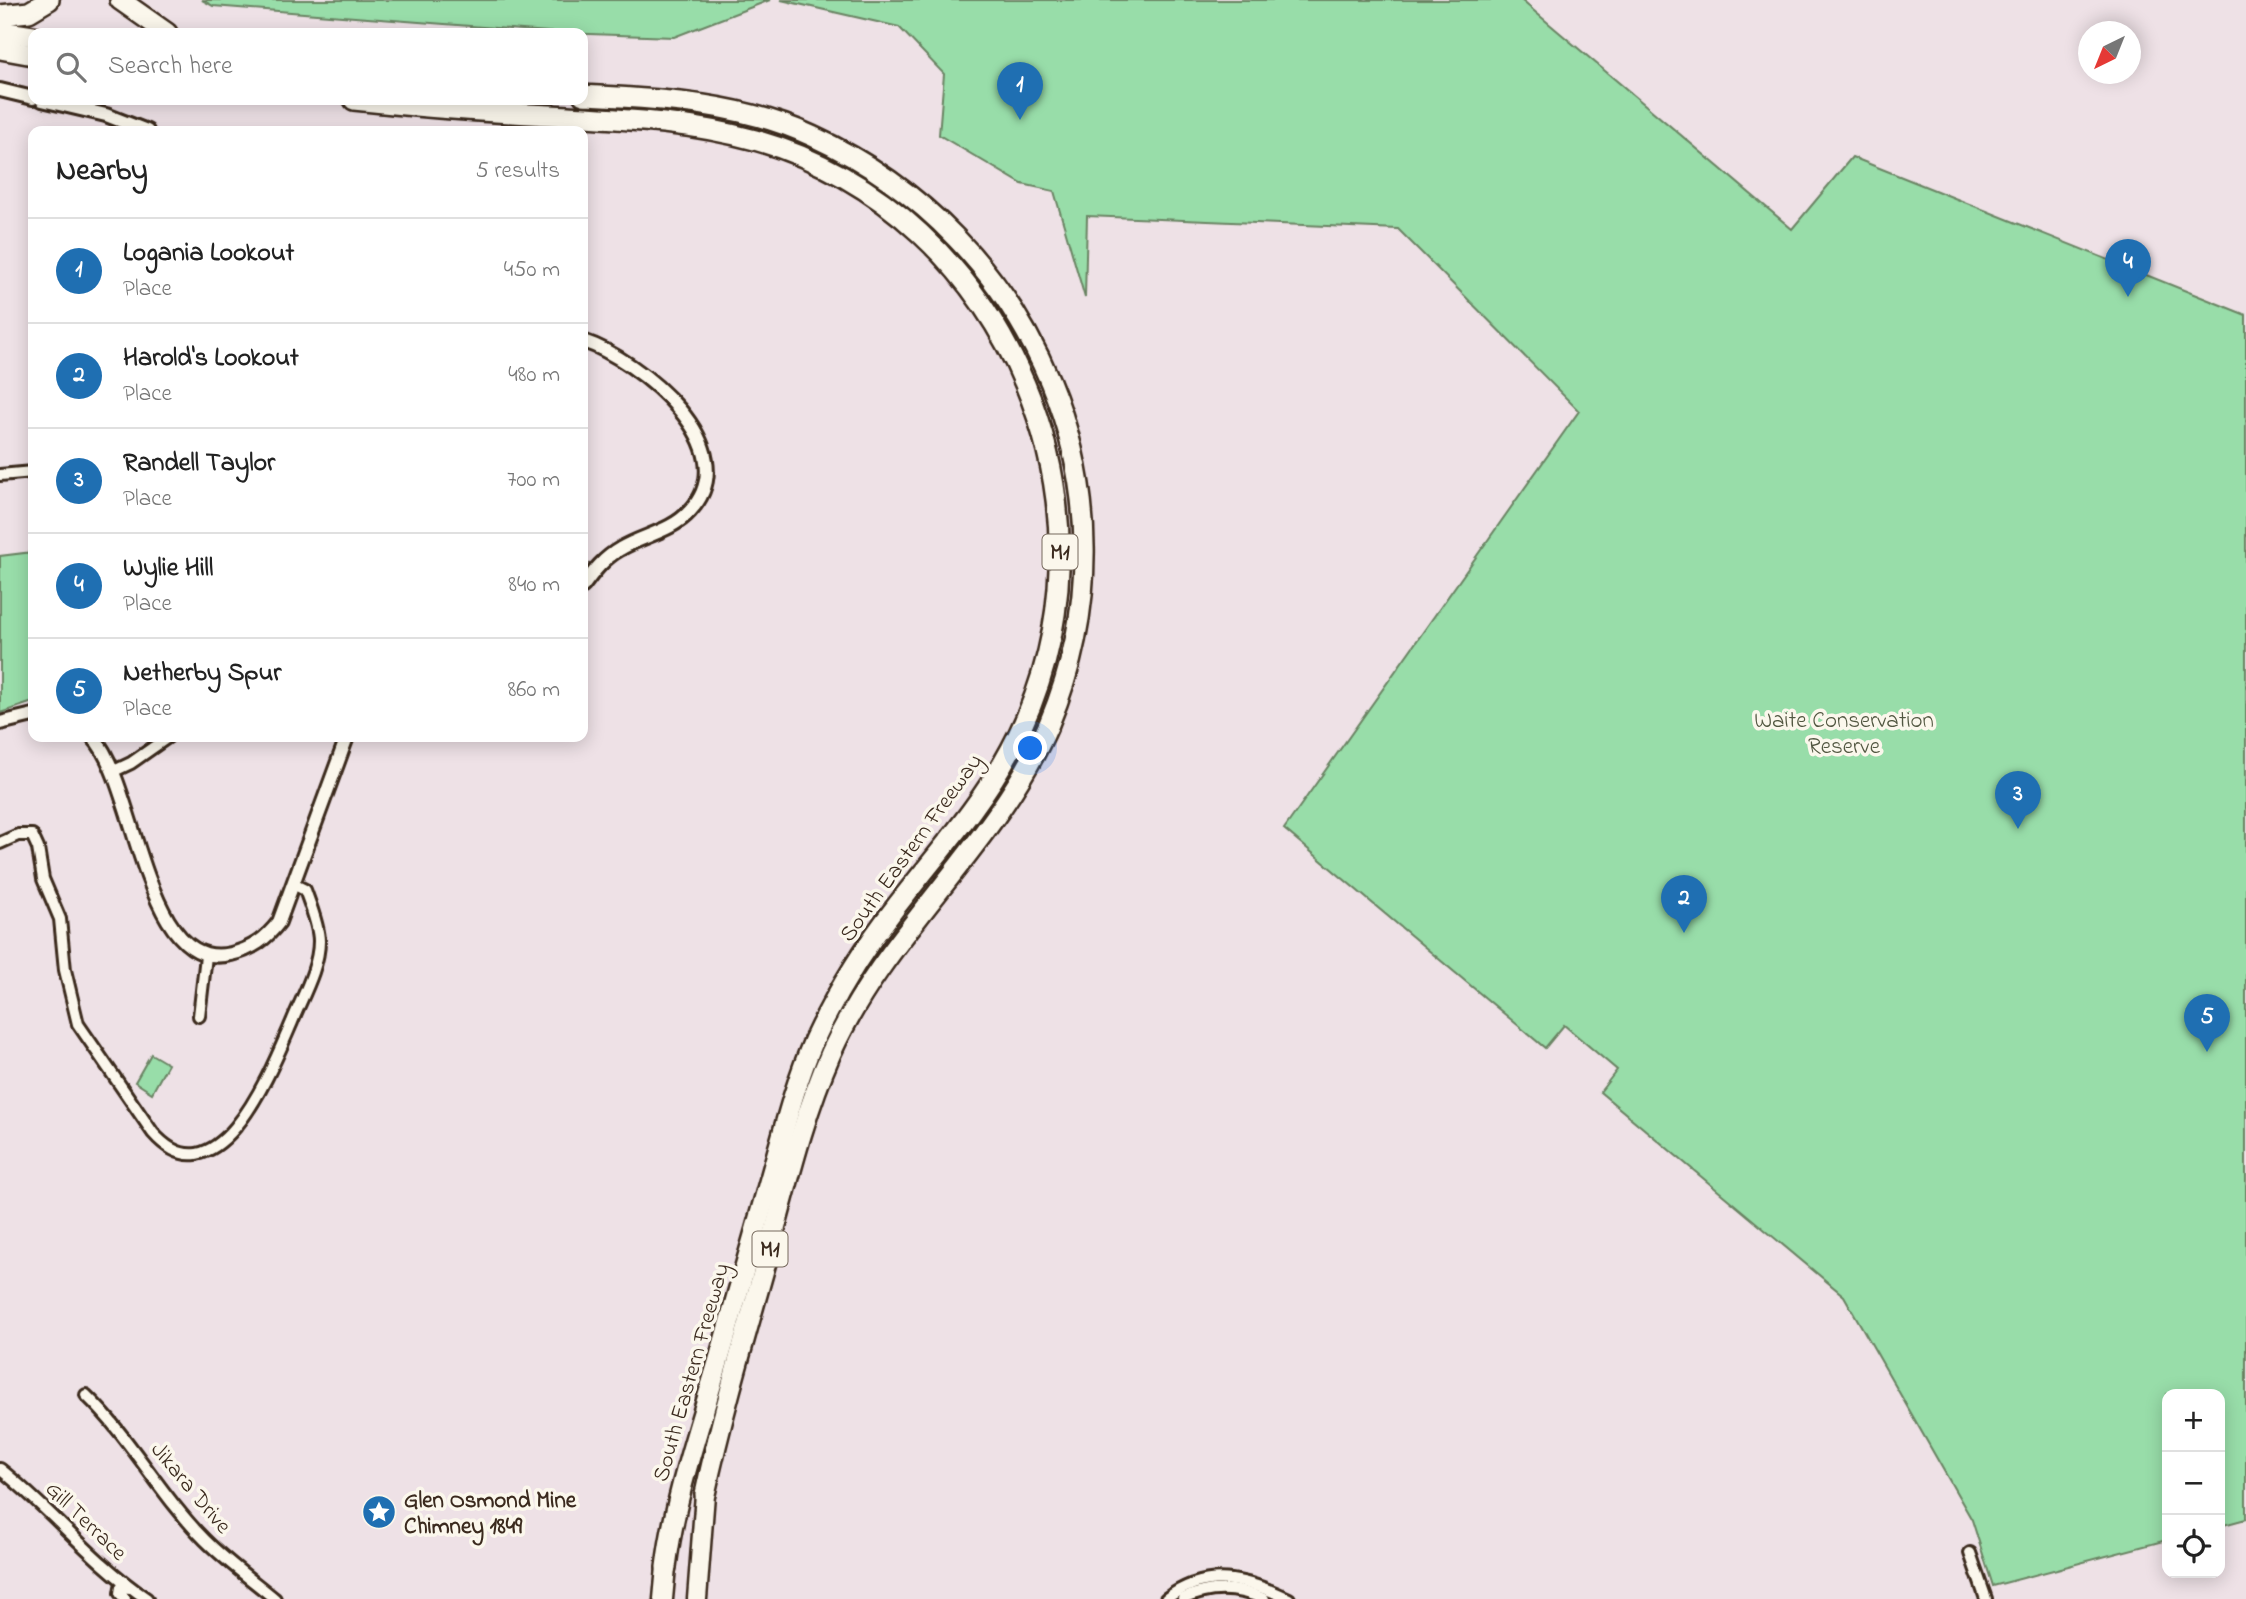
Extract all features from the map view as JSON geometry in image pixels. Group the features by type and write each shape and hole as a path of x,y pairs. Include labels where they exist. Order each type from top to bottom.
{"highway":[{"path":"0,15 29,12 49,0"},
{"path":"120,0 160,28"},
{"path":"0,31 28,35"},
{"path":"0,49 28,54"},
{"path":"0,61 28,62"},
{"name":"South Eastern Freeway","path":"588,95 664,99 714,105 763,117 809,134 854,157 934,215 1002,290 1029,333 1050,378 1066,426 1082,506 1083,575 1078,624 1067,672 1050,721 1029,765 1002,807 878,967 852,1010 830,1056 793,1165 725,1407 705,1494 694,1598"},
{"name":"South Eastern Freeway","path":"406,105 662,122 711,129 759,141 817,164 892,210 964,280 993,320 1018,364 1037,410 1050,459 1058,508 1059,581 1047,656 1031,704 1011,749 985,791 862,953 813,1044 794,1092 685,1479 666,1567 663,1599"}],"street":[{"path":"0,90 28,97"},
{"path":"63,105 106,115 134,126"},
{"path":"588,343 614,352 643,373 670,400 699,438 708,469 704,492 689,513 669,528 616,551 599,565 588,579"},
{"path":"0,475 28,472"},
{"path":"0,723 28,716"},
{"path":"96,742 114,771 129,821 166,918 183,943 206,956 247,950 267,936 279,922 295,885 345,742"},
{"path":"114,771 131,763 161,742"},
{"path":"0,843 18,835 32,835 38,848 43,879 60,919 65,970 78,1024 153,1133 166,1148 179,1154 193,1155 206,1150 237,1128 259,1096 286,1034 311,976 320,939 305,890 295,885"},
{"path":"199,1016 206,956"},
{"name":"Jikara Drive","path":"86,1395 115,1423 141,1463 205,1541 275,1599"},
{"name":"Gill Terrace","path":"0,1469 38,1500 101,1565 147,1599"},
{"path":"1970,1553 1986,1599"},
{"path":"1166,1599 1191,1583 1224,1578 1253,1582 1289,1599"},
{"path":"125,1599 120,1593 121,1587 130,1588"},
{"path":"1183,1599 1197,1592 1230,1589 1264,1599"}],"green space":[{"path":"202,0 770,0 674,37 588,34 588,28 497,28 213,6"},
{"name":"Waite Conservation Reserve","path":"781,0 1521,0 1792,229 1852,157 2246,315 2246,1519 2225,1525 2225,1389 2162,1389 2162,1541 1993,1586 1972,1520 1844,1296 1600,1092 1617,1070 1564,1025 1545,1048 1284,829 1579,411 1398,229 1087,216 1085,298 1054,191 1022,184 939,135 944,74 899,27"},
{"path":"28,553 28,704 0,713 0,556"},
{"path":"151,1054 168,1064 152,1093 135,1082"}],"place":[{"name":"Logania Lookout","path":"1020,120"},
{"name":"Wylie Hill","path":"2128,297"},
{"name":"Randell Taylor","path":"2018,829"},
{"name":"Harold's Lookout","path":"1684,933"},
{"name":"Netherby Spur","path":"2207,1052"},
{"name":"Glen Osmond Mine Chimney 1849","path":"379,1512"}]}
